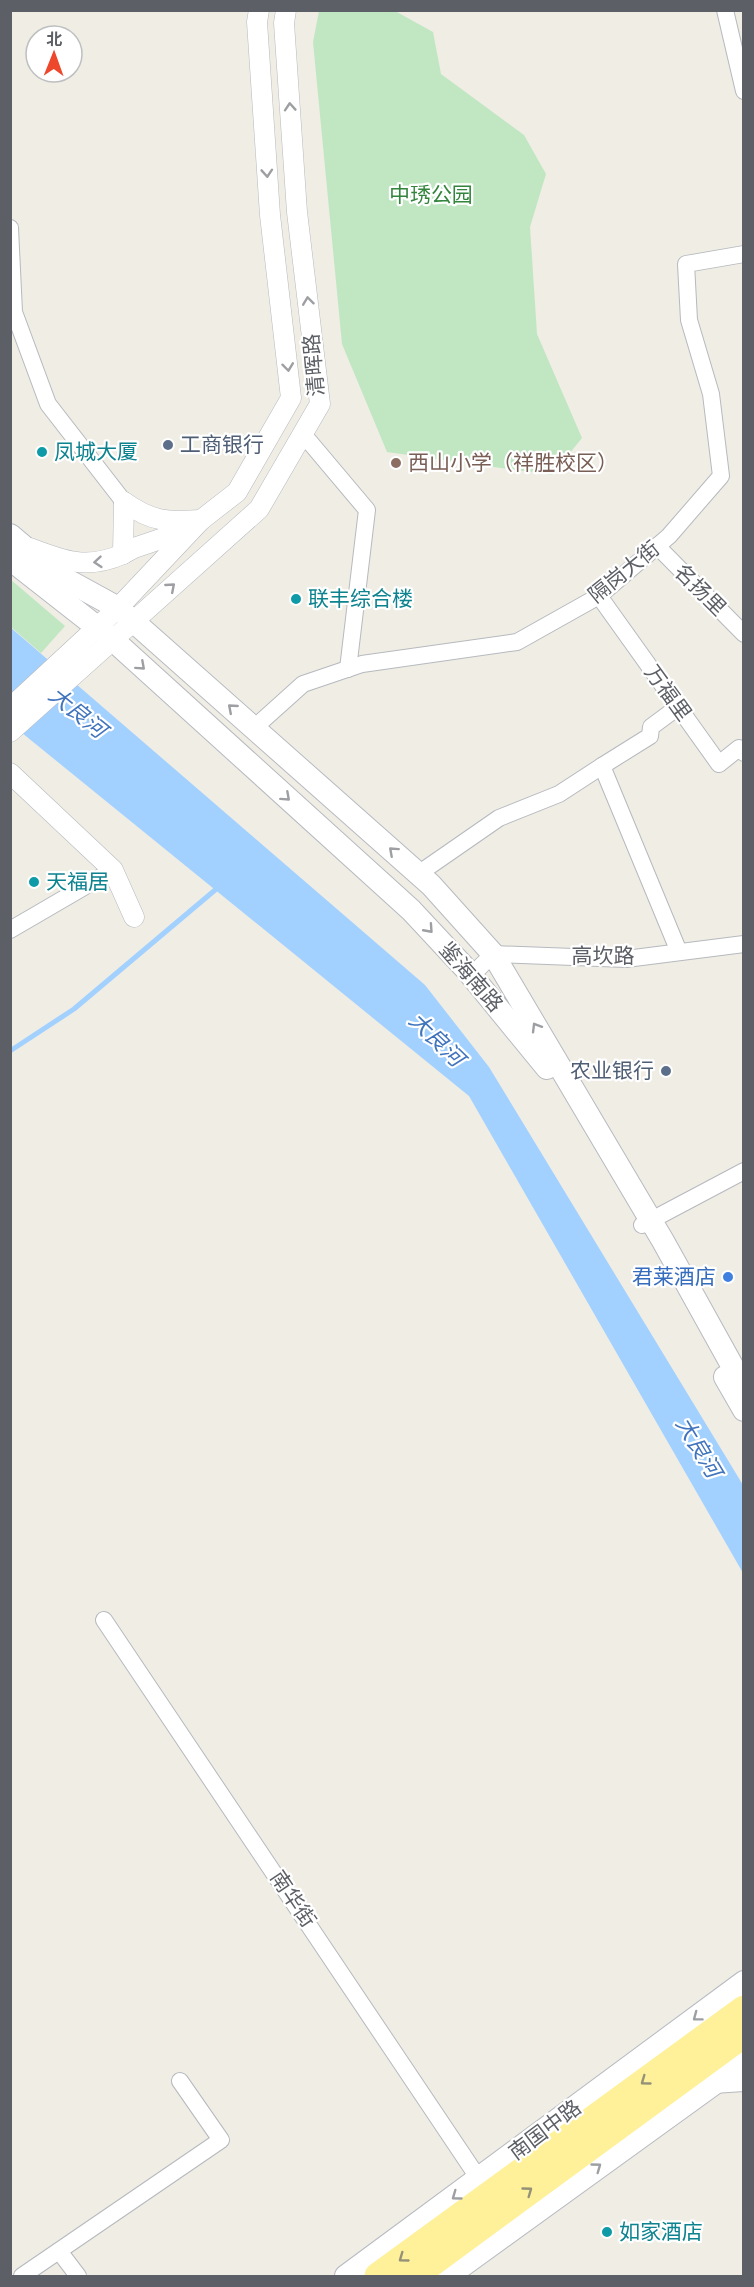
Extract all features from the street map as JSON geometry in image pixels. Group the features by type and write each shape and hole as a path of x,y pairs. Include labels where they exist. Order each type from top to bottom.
{"highway":[{"name":"南国中路","path":"378,2277 744,2010"},
{"name":"南国中路","path":"414,2277 744,2034"}],"main road":[{"name":"鉴海南路","path":"15,546 56,574 125,614 431,885 493,954 646,1223 744,1387"},
{"name":"鉴海南路","path":"15,546 98,640 411,910 471,976 549,1070 646,1223 744,1410"},
{"name":"南国中路","path":"346,2277 744,1982"},
{"path":"448,2277 744,2061"}],"street":[{"name":"清晖路","path":"125,614 197,524 237,492 291,398 270,215 256,22 259,10"},
{"name":"清晖路","path":"98,640 125,614 259,509 320,404 297,212 284,23 286,10"},
{"path":"725,10 739,52 744,91"},
{"path":"10,228 15,330 48,404 124,502 156,520 197,524"},
{"name":"隔岗大街","path":"254,728 303,684 362,664 517,642 599,596 657,546 722,476 711,393 689,320 686,264 744,254"},
{"path":"303,434 367,510 348,669"},
{"path":"123,554 124,502"},
{"path":"15,546 68,562 102,563 197,524"},
{"name":"名扬里","path":"657,546 744,634"},
{"name":"万福里","path":"599,596 719,764 739,748 744,753"},
{"path":"10,708 98,640"},
{"path":"10,732 98,640"},
{"path":"421,872 499,818 559,794 650,736 651,727 678,707"},
{"path":"602,766 679,952"},
{"path":"10,773 112,870 134,917"},
{"path":"10,930 112,870"},
{"name":"高坎路","path":"493,954 626,959 744,944"},
{"path":"471,976 493,954"},
{"path":"646,1223 744,1171"},
{"name":"南华街","path":"104,1620 477,2170 479,2179"},
{"path":"22,2277 221,2140 180,2081"},
{"path":"709,2085 744,2083"},
{"path":"59,2251 78,2277"}],"green space":[{"name":"中琇公园","path":"319,11 395,11 433,32 441,74 524,135 546,174 530,227 537,334 582,438 552,475 387,452 342,344 313,42"},
{"path":"10,579 65,626 41,653 11,627"}],"water":[{"name":"大良河","path":"10,627 425,985 489,1067 743,1485 743,1573 469,1096 11,724"}],"waterway":[{"path":"10,1051 74,1009 221,885"}],"place":[{"name":"工商银行","path":"168,445"},
{"name":"凤城大厦","path":"42,452"},
{"name":"西山小学（祥胜校区）","path":"396,463"},
{"name":"联丰综合楼","path":"296,599"},
{"name":"天福居","path":"34,882"},
{"name":"农业银行","path":"666,1071"},
{"name":"君莱酒店","path":"728,1277"},
{"name":"如家酒店","path":"607,2232"}]}
